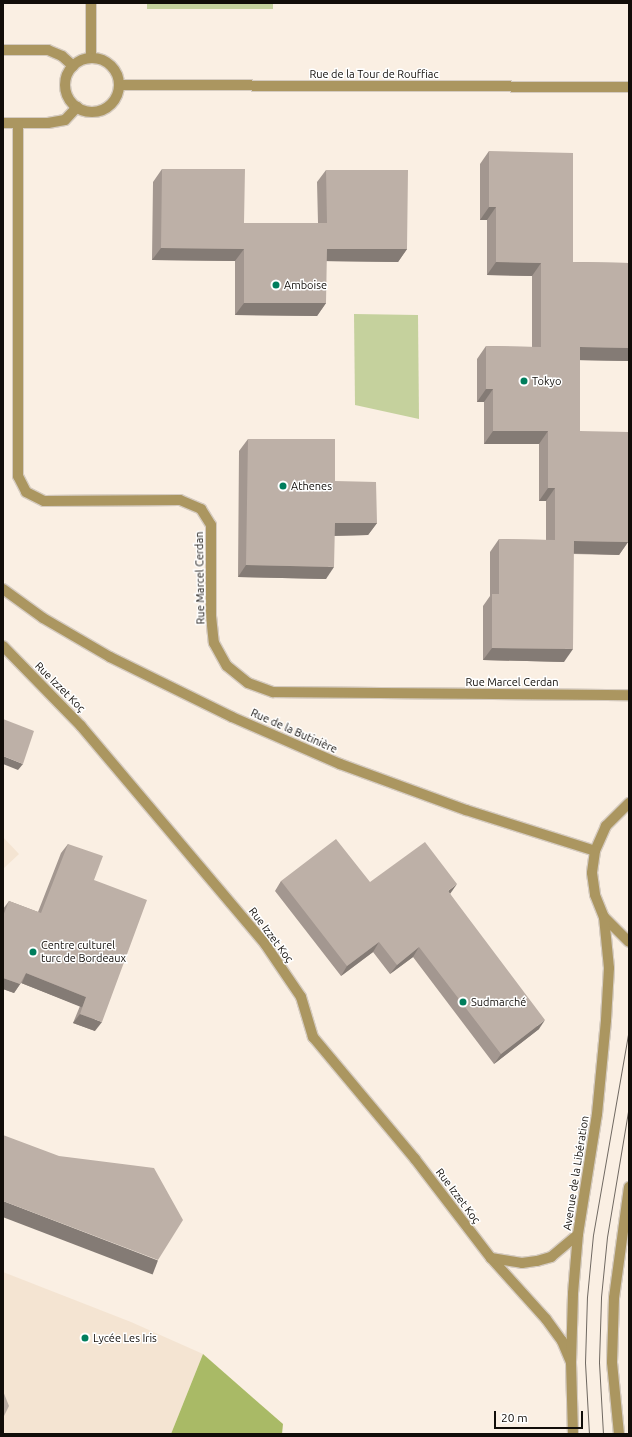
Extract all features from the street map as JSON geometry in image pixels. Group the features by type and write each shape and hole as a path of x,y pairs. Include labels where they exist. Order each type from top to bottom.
{"street":[{"path":"91,58 92,3"},
{"path":"3,50 48,50 62,56 74,66"},
{"path":"91,58 108,62 118,76 119,85 114,101 108,107 92,112 77,107 70,100 66,87 68,73 74,66 91,58"},
{"name":"Rue de la Tour de Rouffiac","path":"119,85 629,87"},
{"path":"3,123 65,120 77,107"},
{"name":"Rue Marcel Cerdan","path":"18,123 18,476 26,492 44,501 180,500 201,509 211,525 211,616 214,643 232,670 248,683 273,692 629,694"},
{"name":"Rue de la Butinière","path":"3,589 43,618 110,657 239,720 340,764 466,810 595,852"},
{"name":"Rue Izzet Koç","path":"3,646 81,726 265,944 301,997 313,1037 415,1159 491,1258 546,1319 562,1341 571,1362"},
{"path":"629,804 606,826 595,852 592,873 595,896 604,917 629,942"},
{"name":"Avenue de la Libération","path":"573,1434 571,1362 578,1234 597,1114 606,1020 609,968 604,917"},
{"path":"618,1434 612,1362 614,1298 629,1187"},
{"path":"491,1258 522,1263 537,1261 551,1257 578,1234"}],"shaded area":[{"path":"3,837 19,854 3,869"},
{"name":"Lycée Les Iris","path":"3,1272 131,1322 203,1354 171,1434 3,1434"}],"green space":[{"path":"147,3 273,3 273,9 147,9"},
{"path":"354,314 418,315 419,419 355,405"},
{"path":"203,1354 283,1424 282,1434 171,1434"}],"building":[{"path":"489,151 573,153 573,262 629,263 629,348 580,347 580,431 629,432 628,542 574,541 573,649 492,648 492,594 499,594 499,539 555,540 555,488 548,488 548,431 493,431 493,389 486,389 486,346 541,347 541,263 496,262 496,207 489,207"},
{"path":"162,169 245,169 244,223 327,223 326,170 408,170 407,249 327,249 326,303 244,303 244,249 161,248"},
{"name":"Athenes","path":"248,439 335,439 335,481 376,482 377,523 335,523 334,567 246,565"},
{"path":"3,719 34,731 23,764 3,756"},
{"path":"336,839 370,882 425,842 457,884 448,891 545,1020 501,1054 419,947 397,965 379,942 347,966 281,881"},
{"path":"68,844 103,856 94,880 147,900 102,1022 80,1014 86,997 26,973 20,984 3,978 3,916 9,901 41,913"},
{"path":"3,1135 59,1156 154,1168 183,1220 158,1260 3,1201"},
{"path":"3,1391 9,1406 3,1418"}],"tram line":[{"path":"589,1434 585,1363 587,1297 593,1235 629,1029"},
{"path":"603,1434 599,1362 601,1297 607,1237 629,1105"}],"place":[{"name":"Amboise","path":"276,285"},
{"name":"Tokyo","path":"524,381"},
{"name":"Athenes","path":"283,486"},
{"name":"Centre culturel turc de Bordeaux","path":"33,952"},
{"name":"Sudmarché","path":"463,1002"},
{"name":"Lycée Les Iris","path":"85,1338"}]}
